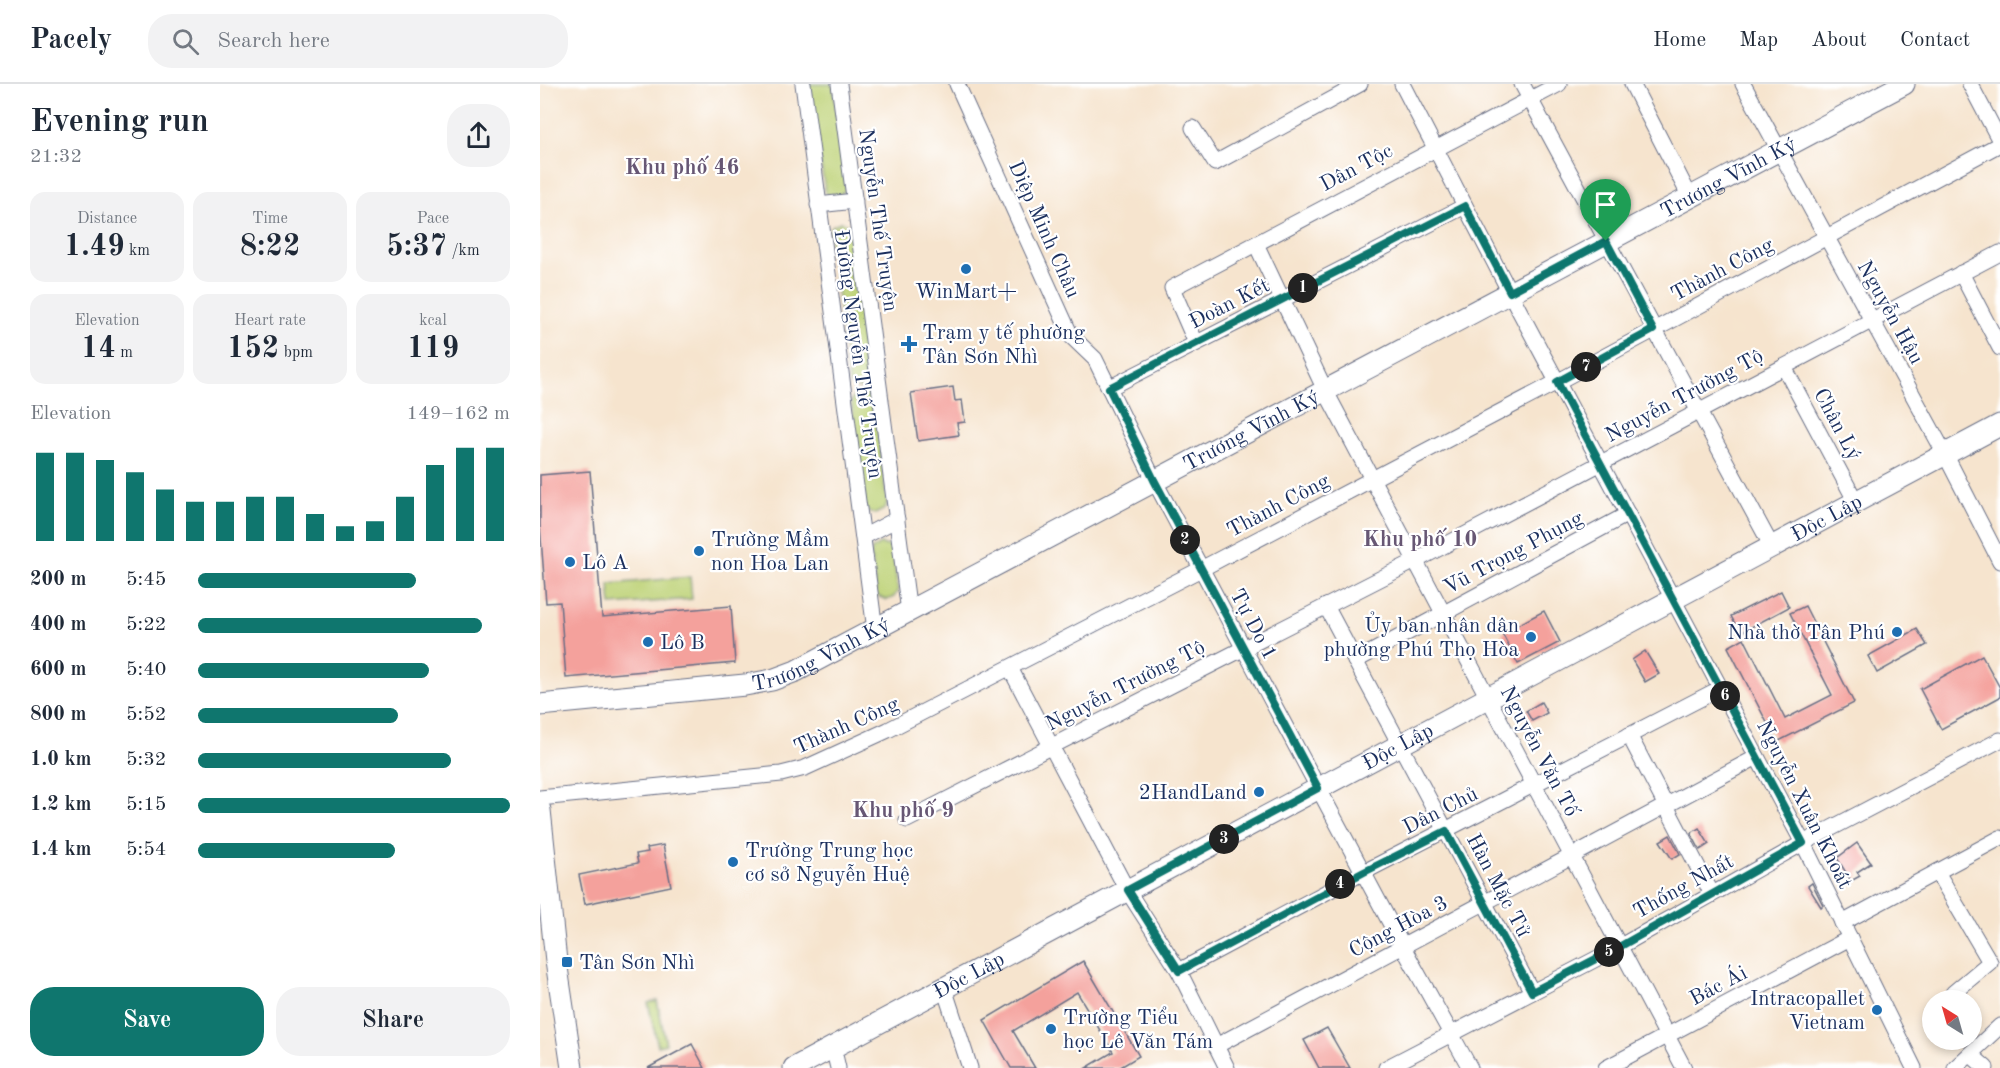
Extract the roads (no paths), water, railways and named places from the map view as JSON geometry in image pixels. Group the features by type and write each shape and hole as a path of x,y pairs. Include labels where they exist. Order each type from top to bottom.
{"street":[{"name":"Đường Nguyễn Thế Truyện","path":"803,84 875,630"},
{"name":"Nguyễn Thế Truyện","path":"840,84 909,612"},
{"name":"Diệp Minh Châu","path":"957,84 1071,336 1095,359 1154,480"},
{"path":"1193,128 1215,163 1360,84"},
{"name":"Nguyễn Xuân Khoát","path":"1402,84 1557,382 1803,843 1914,1068"},
{"path":"1522,84 1772,547"},
{"name":"Dân Tộc","path":"1196,343 1172,288 1559,84"},
{"path":"1632,84 1690,197"},
{"name":"Nguyễn Hậu","path":"1743,84 1945,454 2000,561"},
{"name":"Trương Vĩnh Ký","path":"540,705 759,682 796,671 1904,84"},
{"path":"1970,84 2000,142"},
{"name":"Thành Công","path":"540,798 781,774 797,770 888,730 1201,570 1557,382 2000,142"},
{"path":"818,205 855,201"},
{"name":"Đoàn Kết","path":"1109,388 1465,206"},
{"name":"Nguyễn Văn Tố","path":"1256,243 1325,390 1684,1068"},
{"name":"Nguyễn Trường Tộ","path":"907,820 1414,561 2000,253"},
{"path":"1961,273 2000,348"},
{"name":"Chân Lý","path":"1784,367 1856,502"},
{"name":"Độc Lập","path":"794,1068 2000,425"},
{"name":"Tự Do 1","path":"1154,480 1470,1068"},
{"name":"Vũ Trọng Phụng","path":"1355,661 1628,514"},
{"path":"862,537 897,519"},
{"name":"Hàn Mặc Tử","path":"1326,606 1532,992"},
{"path":"1011,668 1128,890 1179,971 1227,1068"},
{"name":"Dân Chủ","path":"1179,971 1364,872 1721,688"},
{"path":"1629,735 1712,894"},
{"name":"Thống Nhất","path":"1386,1068 1619,947 1803,843 2000,740"},
{"name":"Cộng Hòa 3","path":"1216,1046 1665,804 1757,757"},
{"path":"540,810 560,991 572,1068"},
{"path":"1842,922 2000,838"},
{"path":"1936,872 1990,962 1957,990"},
{"name":"Bác Ái","path":"1606,1068 1850,938"},
{"path":"944,988 970,1068"},
{"path":"1955,1068 2000,1026"},
{"path":"833,1047 838,1068"},
{"path":"1970,1054 1986,1068"}],"place":[{"name":"WinMart+","path":"966,269"},
{"name":"Trạm y tế phường Tân Sơn Nhì","path":"909,344"},
{"name":"Trường Mầm non Hoa Lan","path":"699,551"},
{"name":"Lô A","path":"570,562"},
{"name":"Nhà thờ Tân Phú","path":"1897,632"},
{"name":"Ủy ban nhân dân phường Phú Thọ Hòa","path":"1531,637"},
{"name":"Lô B","path":"648,642"},
{"name":"2HandLand","path":"1259,792"},
{"name":"Trường Trung học cơ sở Nguyễn Huệ","path":"733,862"},
{"name":"Tân Sơn Nhì","path":"567,962"},
{"name":"Intracopallet Vietnam","path":"1877,1010"},
{"name":"Trường Tiểu học Lê Văn Tám","path":"1051,1029"}],"district":[{"name":"Khu phố 46","path":"682,166"},
{"name":"Khu phố 10","path":"1420,538"},
{"name":"Khu phố 9","path":"903,809"}]}
